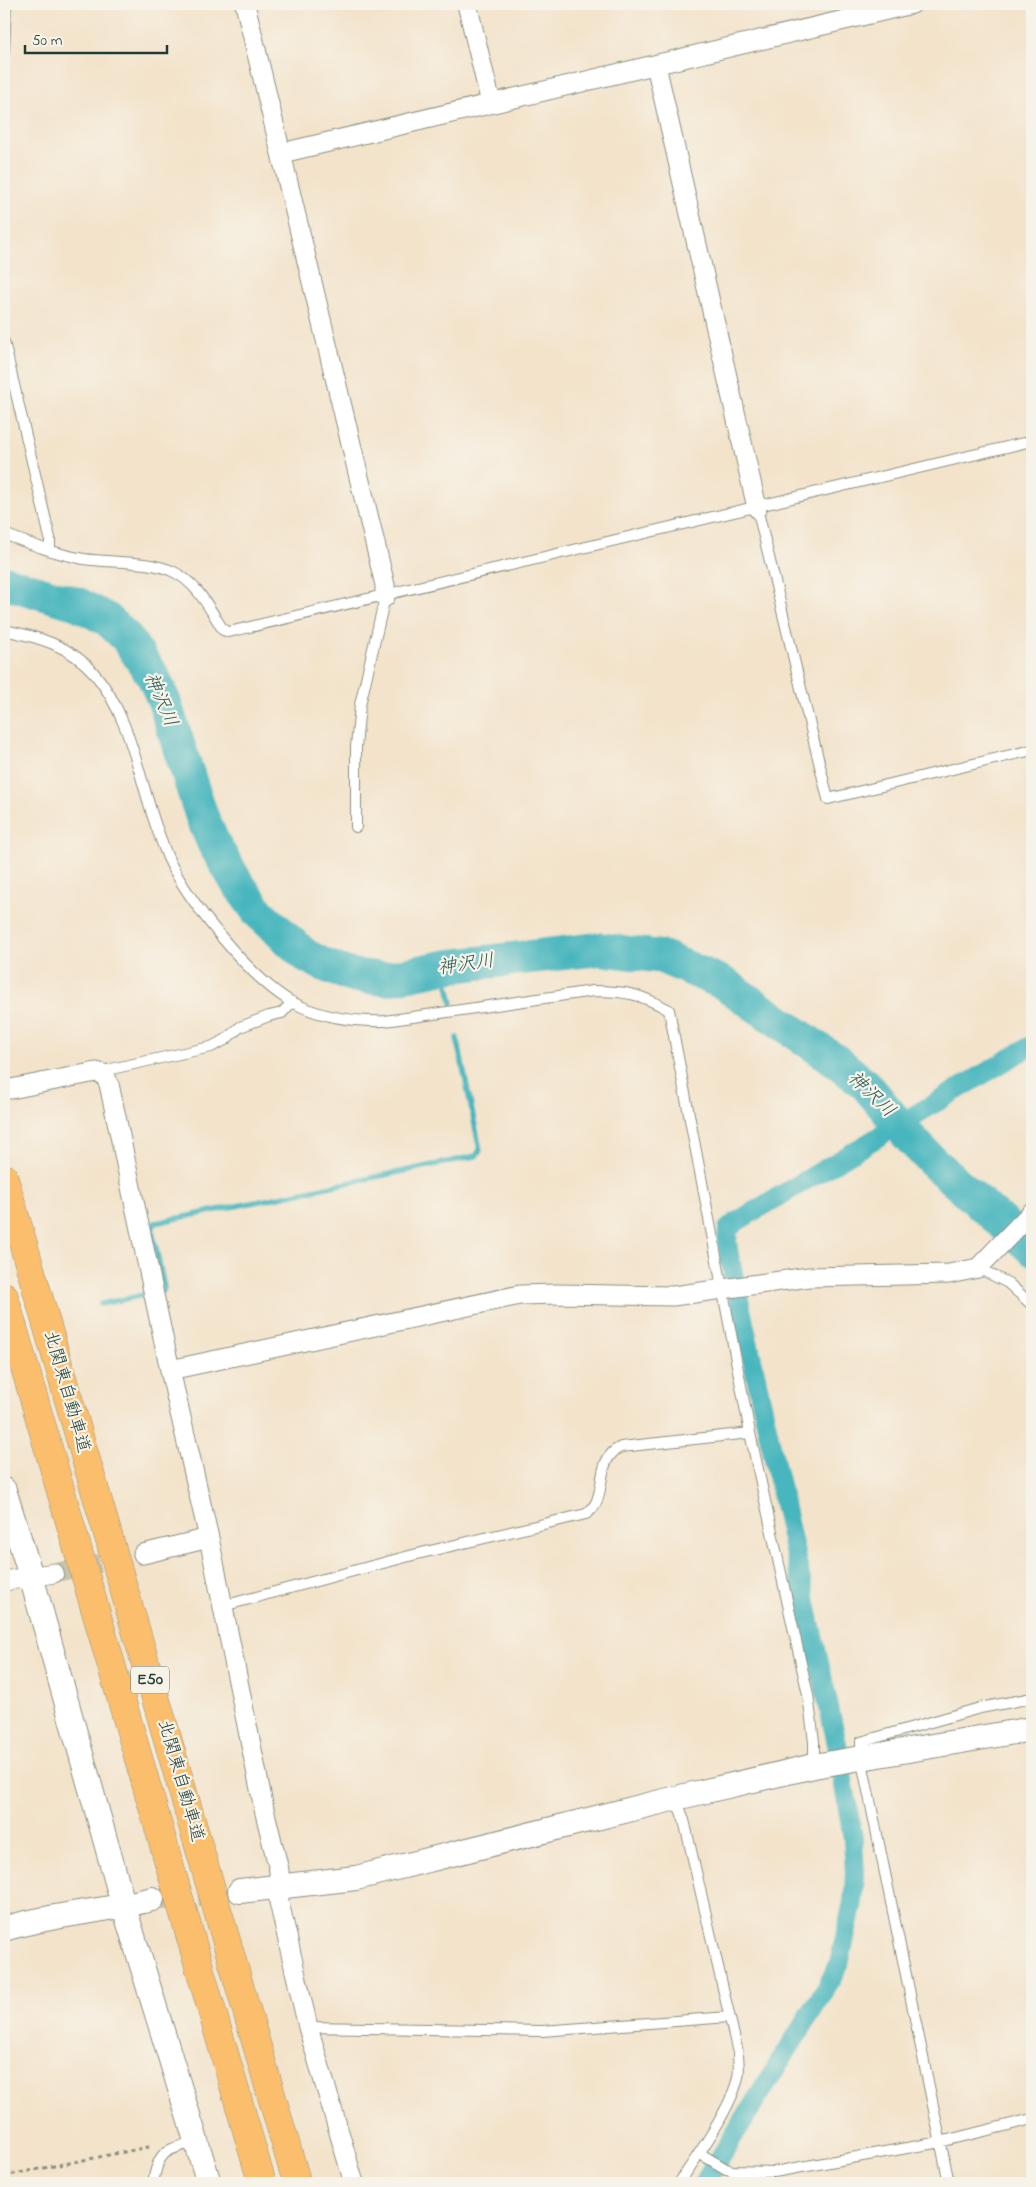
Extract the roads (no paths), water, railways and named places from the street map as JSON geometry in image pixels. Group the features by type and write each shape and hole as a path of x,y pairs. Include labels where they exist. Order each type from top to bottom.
{"highway":[{"name":"北関東自動車道","path":"4,1178 297,2183"},
{"name":"北関東自動車道","path":"4,1296 262,2183"}],"street":[{"path":"245,4 385,585 385,596"},
{"path":"467,4 491,104"},
{"path":"282,153 912,4"},
{"path":"656,65 756,508"},
{"path":"11,1089 96,1072 104,1074 110,1084 170,1370 209,1538 264,1808 279,1870 278,1902 308,2027 354,2183"},
{"path":"170,1370 520,1295 673,1296 832,1275 949,1274 984,1263 1030,1213"},
{"path":"4,1490 31,1576 124,1907 209,2183"},
{"path":"143,1554 209,1538"},
{"path":"4,1581 54,1573"},
{"path":"240,1891 356,1878 676,1798 819,1765 1032,1729"},
{"path":"4,1929 24,1923 124,1907 152,1899"}],"lane":[{"path":"4,51 6,4"},
{"path":"4,342 50,538 50,551"},
{"path":"4,534 50,551 82,559 154,567 174,572 201,595 223,630 229,632 1032,441"},
{"path":"756,508 828,800 1032,750"},
{"path":"356,827 356,747 359,713 385,596"},
{"path":"4,630 51,641 64,647 94,673 115,708 130,744 169,859 199,908 219,934 265,982 292,1002 322,1014 371,1022 593,991 619,991 643,996 669,1010 732,1287 750,1433 808,1695 819,1765"},
{"path":"104,1074 111,1069 211,1047 225,1040 240,1027 282,1013 292,1002"},
{"path":"984,1263 1032,1305"},
{"path":"223,1606 413,1555 586,1514 596,1504 606,1461 614,1450 621,1447 750,1433"},
{"path":"949,2183 857,1758 861,1742 980,1708 1032,1698"},
{"path":"676,1798 684,1820 738,2053 739,2074 734,2090 703,2155 679,2183"},
{"path":"308,2027 542,2032 729,2017"},
{"path":"703,2155 726,2169 734,2171 774,2172 940,2142 1032,2119"},
{"path":"153,2183 159,2159 164,2153 197,2141"}],"waterway":[{"name":"神沢川","path":"4,582 78,604 108,620 126,637 154,678 164,701 202,817 214,844 236,881 259,913 305,955 350,975 385,979 444,967 599,949 662,957 723,983 835,1060 866,1085 910,1138 933,1162 1032,1249"},
{"path":"444,967 452,1003"},
{"path":"101,1304 163,1291 164,1287 152,1230 155,1223 476,1156 480,1150 457,1038"},
{"path":"704,2183 827,1987 839,1964 853,1902 855,1874 853,1839 837,1744 729,1255 728,1229 736,1222 1032,1045"}],"tunnel":[{"path":"54,1573 143,1554"},
{"path":"162,1898 240,1891"}]}
